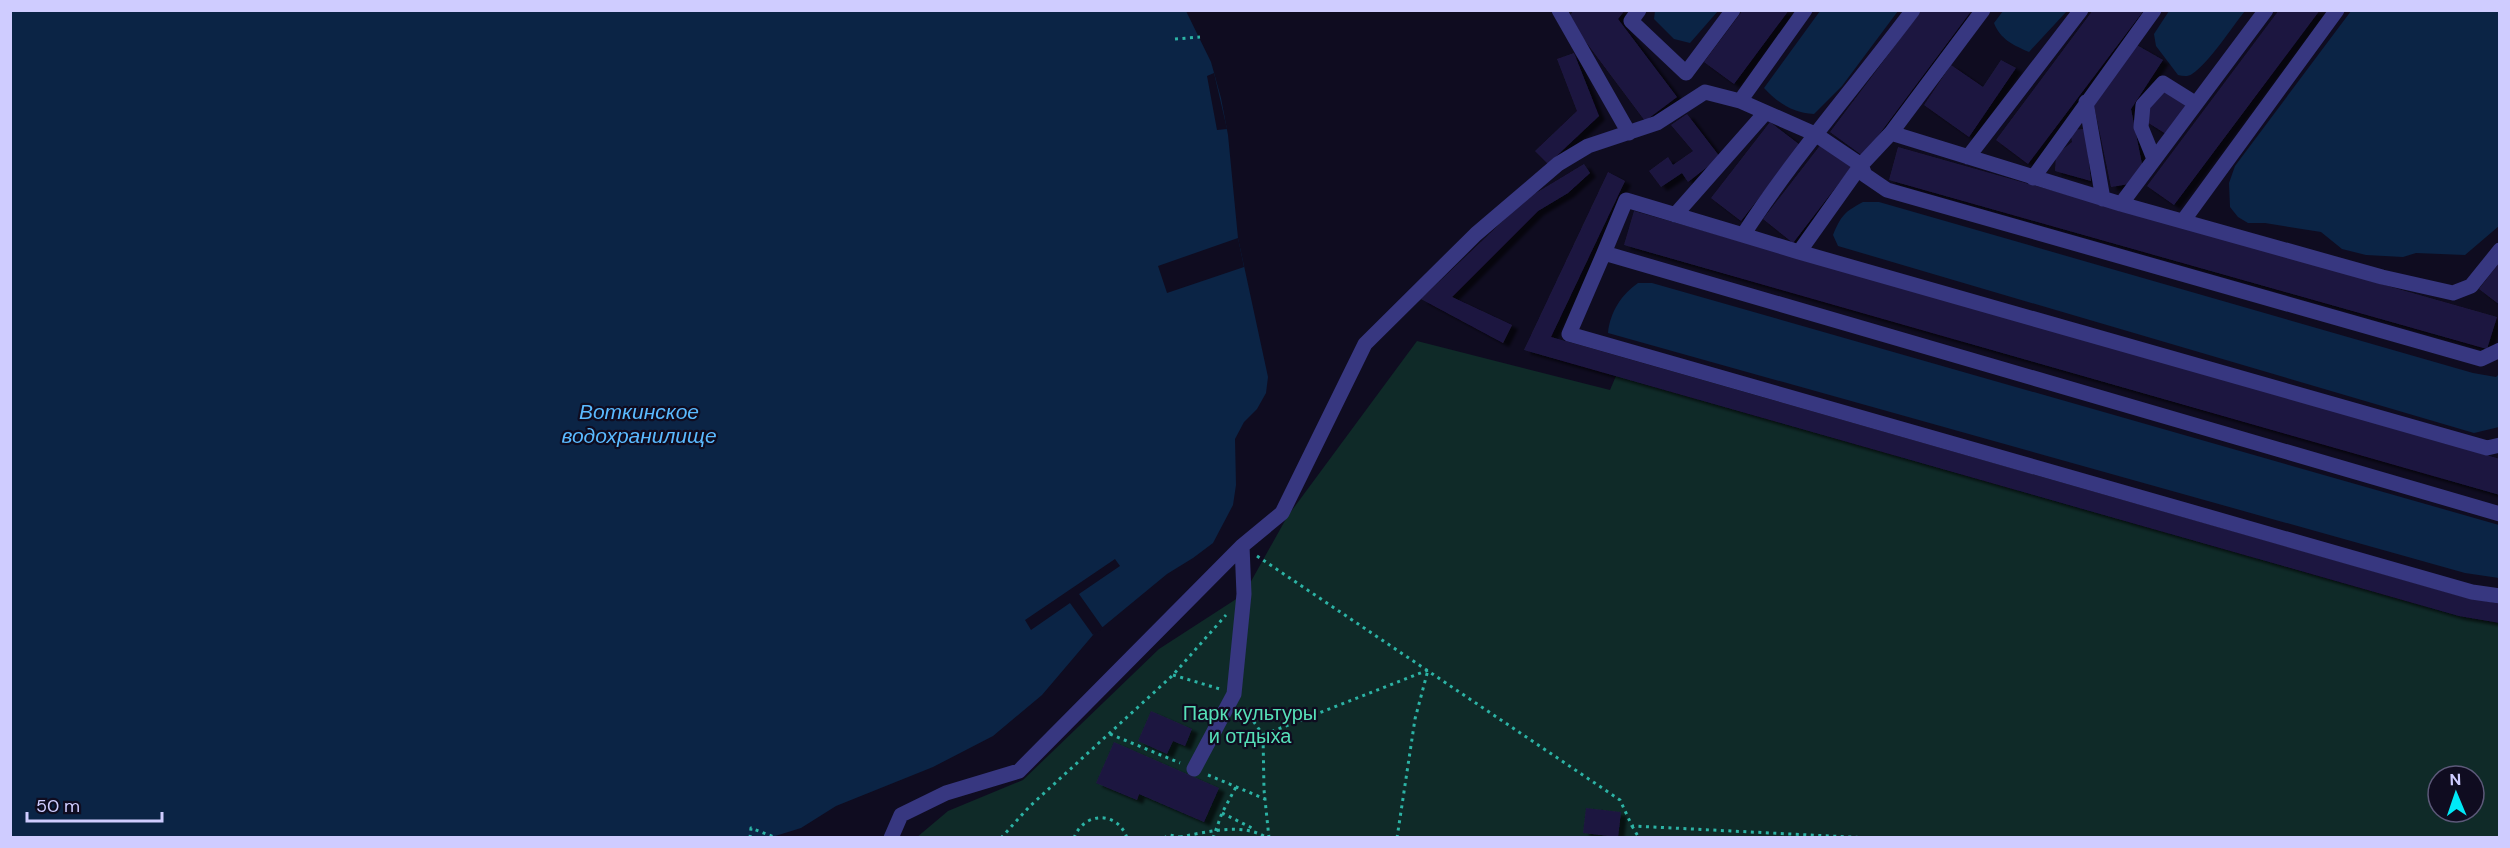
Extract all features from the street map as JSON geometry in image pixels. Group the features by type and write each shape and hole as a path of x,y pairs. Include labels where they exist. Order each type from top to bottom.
{"lane":[{"path":"1559,10 1629,133"},
{"path":"1639,10 1631,21 1705,92 1740,101 1815,134 1861,165 1865,175 1887,190 2481,359 2499,350"},
{"path":"1686,73 1733,10"},
{"path":"1740,101 1805,10"},
{"path":"1743,235 1815,134 1839,108 1913,10"},
{"path":"1799,252 1861,165 1891,133 1983,10"},
{"path":"1968,157 2081,10"},
{"path":"2033,178 2154,10"},
{"path":"2121,204 2266,10"},
{"path":"2183,221 2337,10"},
{"path":"2154,159 2140,127 2143,105 2163,83 2195,104"},
{"path":"891,837 902,815 946,793 1019,771 1242,546 1282,513 1365,344 1476,234 1558,164 1588,146 1657,123 1705,92"},
{"path":"2086,102 2103,199"},
{"path":"1675,215 1765,113"},
{"path":"1891,133 2103,199 2382,277 2453,293 2471,286 2499,250"},
{"path":"2499,445 2487,448 1799,252 1626,200 1569,334 2286,540 2472,592 2499,596"},
{"path":"1604,253 2499,514"},
{"path":"1194,769 1234,694 1244,594 1242,546"}],"path":[{"path":"1175,39 1200,37"},
{"path":"1242,546 1620,800 1639,837"},
{"path":"1001,837 1029,807 1173,675 1244,594"},
{"path":"1268,837 1263,735 1428,670"},
{"path":"1397,837 1415,719 1428,670"},
{"path":"1213,837 1222,813 1236,787"},
{"path":"1222,813 1268,837"},
{"path":"1074,837 1085,822 1101,817 1117,822 1127,837"},
{"path":"1632,826 1870,837"},
{"path":"750,837 751,828 774,837"},
{"path":"1164,837 1173,835 1180,837 1214,831 1255,830"},
{"path":"1237,837 1240,831"}],"green space":[{"name":"Парк культуры и отдыха","path":"1417,341 1610,390 1616,376 2459,616 2499,623 2499,837 916,838 948,811 1023,780 1159,649 1244,594 1287,517"}],"water":[{"path":"1655,10 1718,11 1690,43 1674,39 1654,19"},
{"name":"Воткинское водохранилище","path":"10,11 1186,11 1211,62 1221,98 1228,135 1238,238 1268,377 1266,393 1257,409 1244,422 1235,439 1236,485 1233,505 1213,543 1167,574 1093,635 1042,695 993,736 933,767 836,806 801,828 772,837 11,837"},
{"path":"1820,11 1898,11 1842,86 1814,114 1799,112 1786,106 1764,88"},
{"path":"2003,11 2067,11 2029,52 2008,41 1997,29 1994,23"},
{"path":"2169,11 2245,11 2206,62 2189,76 2185,76 2178,75 2156,46 2154,34"},
{"path":"2351,11 2499,11 2499,226 2465,255 2416,253 2403,257 2366,255 2342,249 2321,232 2265,223 2248,223 2238,217 2230,207 2229,183 2235,166"},
{"path":"1863,202 1879,202 2473,373 2496,377 2499,374 2499,427 2474,433 1838,246 1833,235 1838,223 1847,212"},
{"path":"1638,283 1652,283 2499,525 2499,578 2465,573 1608,333 1611,318 1618,304"}],"pier":[{"path":"1214,73 1227,129 1217,130 1207,76"},
{"path":"1238,238 1244,267 1167,293 1158,266"},
{"path":"1115,559 1120,566 1079,594 1103,628 1093,635 1070,603 1031,630 1025,620"}],"building":[{"path":"1574,10 1625,10 1618,19 1677,97 1645,121 1568,18"},
{"path":"1743,10 1789,10 1734,84 1704,62"},
{"path":"1922,10 1972,10 1863,156 1830,132"},
{"path":"2093,10 2144,10 2028,164 1996,140"},
{"path":"2279,10 2320,10 2174,205 2147,186"},
{"path":"2135,44 2163,60 2131,109 2143,169 2129,184 2111,187 2093,100"},
{"path":"1574,53 1599,116 1548,164 1535,151 1577,111 1557,59"},
{"path":"2001,60 2016,68 1969,137 1924,105 1951,65 1983,87"},
{"path":"2163,90 2187,106 2166,134 2147,122 2151,105"},
{"path":"1687,114 1720,157 1688,182 1682,173 1661,187 1649,171 1668,157 1673,165 1693,151 1671,125"},
{"path":"1770,122 1800,145 1741,221 1711,198"},
{"path":"2085,129 2091,181 2055,171 2056,155 2072,142 2070,130"},
{"path":"1822,143 1852,166 1793,243 1763,219"},
{"path":"1898,147 2497,317 2487,349 1889,180"},
{"path":"1584,164 1590,173 1568,193 1538,211 1452,297 1512,325 1503,343 1421,299 1526,199"},
{"path":"1608,172 1625,181 1551,337 2463,597 2500,604 2500,623 2459,616 1524,350"},
{"path":"1634,211 2500,459 2500,495 1624,245"},
{"path":"2500,262 2500,305 2479,289"},
{"path":"1151,711 1192,729 1185,746 1173,741 1167,754 1138,741"},
{"path":"1114,742 1219,788 1204,822 1139,794 1137,800 1096,783"},
{"path":"1586,808 1621,812 1618,837 1583,833"}]}
